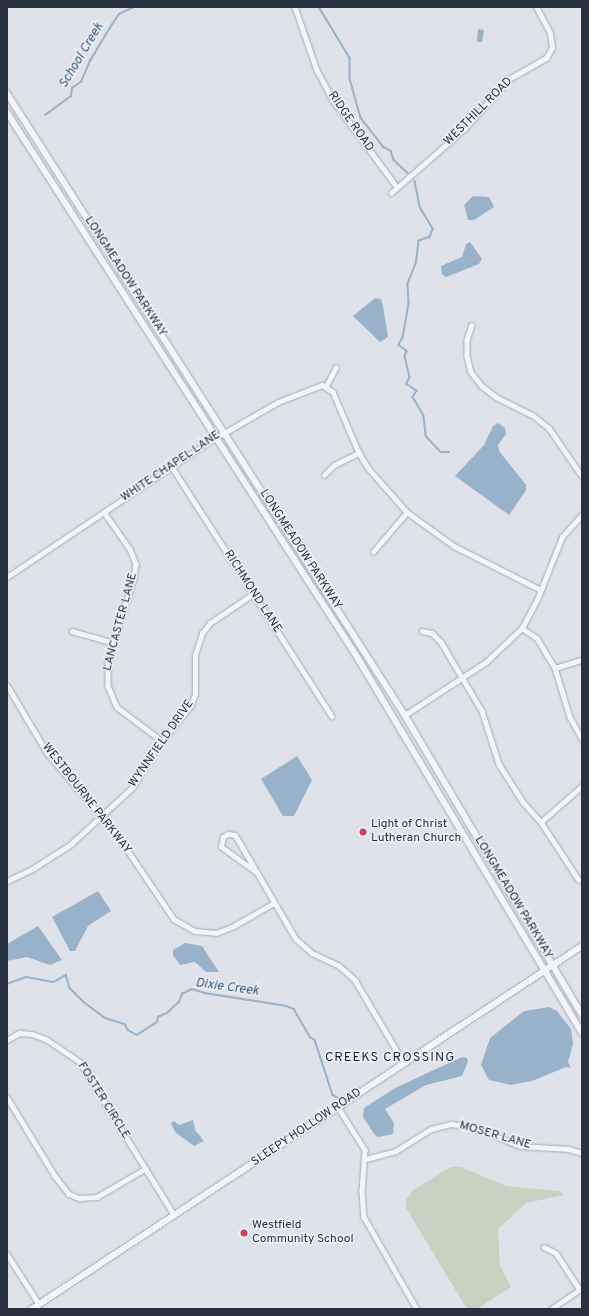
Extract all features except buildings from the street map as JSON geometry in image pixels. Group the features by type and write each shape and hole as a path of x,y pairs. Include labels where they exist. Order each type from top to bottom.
{"street":[{"name":"RIDGE ROAD","path":"295,7 317,70 332,100 397,187"},
{"name":"WESTHILL ROAD","path":"391,193 464,129 509,79 546,58 552,48 550,33 536,7"},
{"name":"LONGMEADOW PARKWAY","path":"7,93 405,715 582,1014"},
{"name":"LONGMEADOW PARKWAY","path":"7,112 358,658 582,1032"},
{"path":"472,325 467,340 467,356 471,372 482,386 491,393 534,416 549,428 582,476"},
{"path":"336,367 326,386 333,392 359,453 382,486 407,512 454,546 541,590"},
{"name":"WHITE CHAPEL LANE","path":"7,577 224,432 299,392 315,386 326,386"},
{"path":"324,475 334,465 359,453"},
{"name":"RICHMOND LANE","path":"172,466 332,716"},
{"name":"LANCASTER LANE","path":"104,512 130,549 136,564 134,578 106,674 113,700 125,714 162,741"},
{"path":"373,552 407,512"},
{"path":"405,715 463,678 499,652 522,628 541,590 562,537 582,515"},
{"name":"WYNNFIELD DRIVE","path":"7,881 50,859 102,816 132,788 162,741 184,716 195,694 195,654 202,634 210,623 253,594"},
{"path":"522,628 537,638 555,668 570,717 582,739"},
{"path":"72,631 114,643"},
{"path":"422,631 432,633 441,642 482,711 499,764 523,802 541,822 579,880"},
{"path":"555,668 582,660"},
{"name":"WESTBOURNE PARKWAY","path":"7,685 56,765 116,833 167,910 188,928 216,933 232,927 274,903"},
{"path":"541,822 582,786"},
{"path":"257,873 221,847 223,837 228,834 235,835 257,873 274,903 302,946 338,965 355,980 404,1063"},
{"name":"SLEEPY HOLLOW ROAD","path":"32,1309 404,1063 554,966 582,946"},
{"name":"FOSTER CIRCLE","path":"7,1040 19,1033 32,1034 46,1039 80,1062 174,1215"},
{"path":"7,1097 9,1104 58,1181 69,1194 79,1198 97,1197 145,1169"},
{"path":"338,1107 362,1142 366,1159 362,1191 364,1217 417,1309"},
{"name":"MOSER LANE","path":"366,1159 396,1151 431,1129 451,1124 474,1127 520,1146 569,1149 582,1153"},
{"path":"544,1247 556,1253 581,1289 551,1309"},
{"path":"7,1254 39,1304"}],"green space":[{"path":"451,1167 461,1167 506,1186 559,1191 564,1195 526,1203 498,1229 500,1265 511,1287 477,1309 467,1309 406,1208 406,1200 413,1190"}],"water":[{"path":"478,29 484,30 482,42 477,42"},
{"path":"473,196 489,197 494,207 474,220 468,220 464,205"},
{"path":"470,242 482,259 479,264 446,277 442,274 441,266 462,257 466,244"},
{"path":"375,298 381,299 388,337 380,342 353,316"},
{"path":"498,423 505,428 506,434 498,445 499,451 526,485 526,490 509,515 455,476 484,445 493,426"},
{"path":"297,756 312,780 294,816 283,816 261,779"},
{"path":"98,891 111,911 88,926 75,951 70,951 52,917"},
{"path":"38,926 62,960 50,965 27,957 7,961 7,944"},
{"path":"185,943 202,946 219,972 206,972 195,962 180,965 173,955 173,950"},
{"path":"549,1007 557,1011 571,1029 573,1044 568,1062 571,1068 566,1067 532,1081 511,1085 489,1080 481,1065 490,1038 524,1011"},
{"path":"462,1057 467,1058 468,1061 462,1076 426,1085 385,1109 394,1123 393,1134 378,1137 374,1134 363,1117 364,1108 395,1088"},
{"path":"193,1120 195,1130 204,1141 194,1146 175,1132 171,1123 174,1121 179,1125"}],"waterway":[{"name":"School Creek","path":"45,115 71,96 72,88 81,82 90,61 119,14 134,7"},
{"path":"319,7 350,58 350,79 361,118 384,147 391,151 394,160 408,173"},
{"path":"415,181 420,207 433,229 430,237 419,241 416,264 408,284 409,304 403,337 399,345 407,351 405,356 410,377 407,384 417,391 413,397 424,416 426,436 441,452 449,452"},
{"name":"Dixie Creek","path":"7,984 26,977 54,982 66,975 70,988 84,1002 105,1018 125,1024 128,1030 137,1035 157,1022 158,1017 167,1013 179,1002 182,994 192,989 205,993 287,1006 294,1009 310,1037 315,1040 333,1095 339,1098"}],"place":[{"name":"Light of Christ Lutheran Church","path":"363,832"},
{"name":"Westfield Community School","path":"244,1233"}],"district":[{"name":"CREEKS CROSSING","path":"390,1058"}]}
